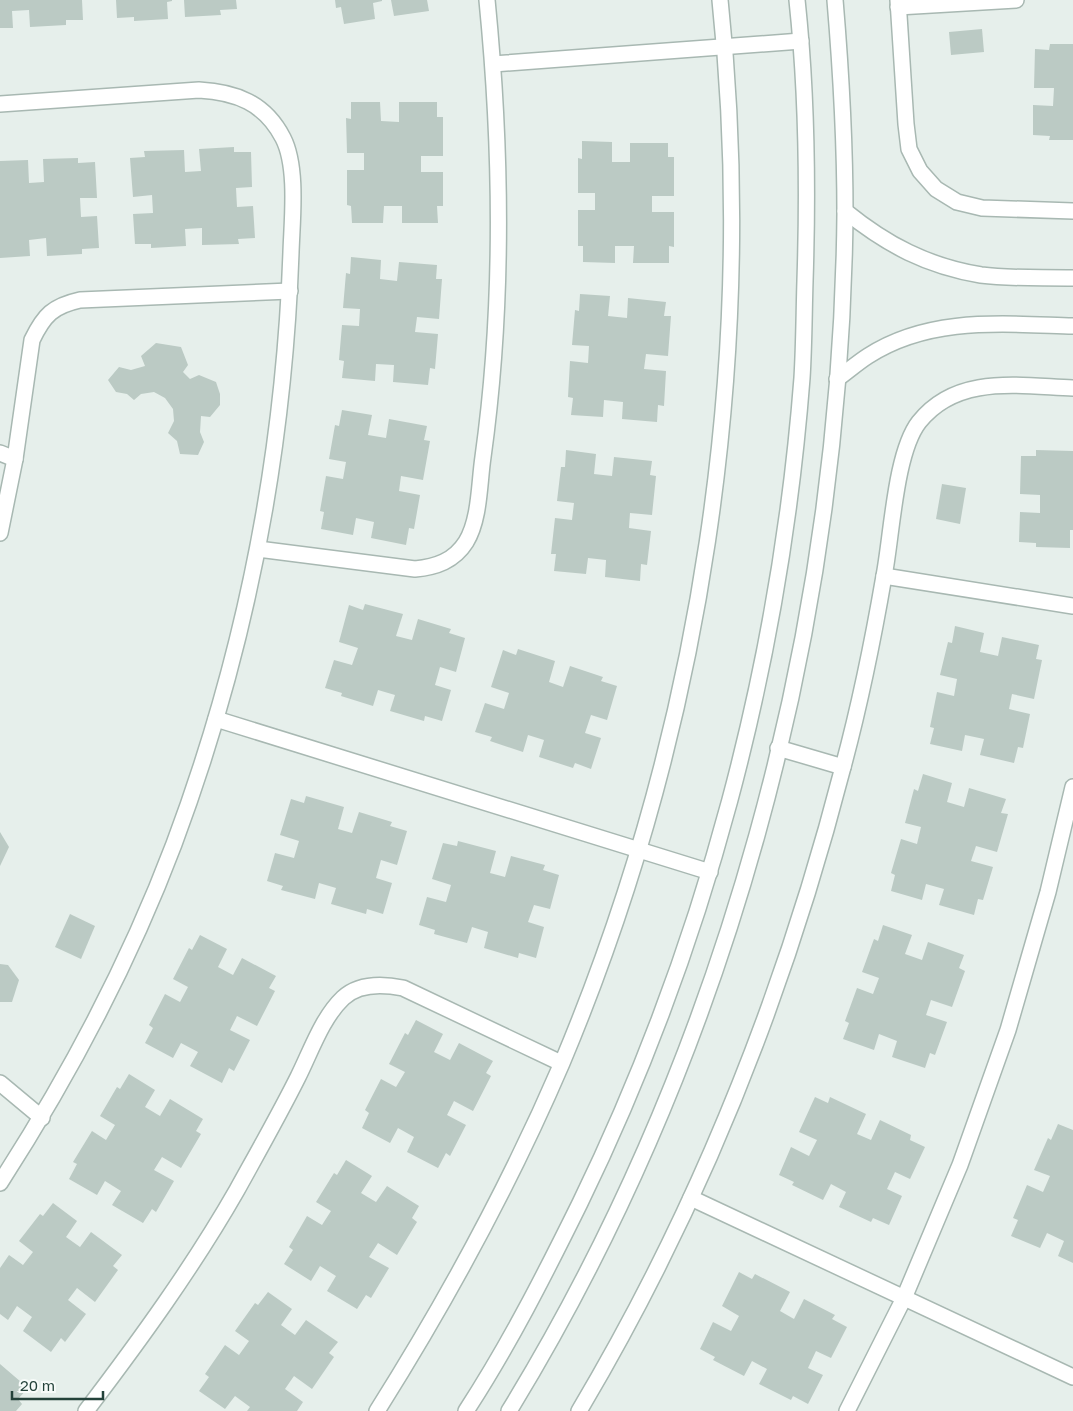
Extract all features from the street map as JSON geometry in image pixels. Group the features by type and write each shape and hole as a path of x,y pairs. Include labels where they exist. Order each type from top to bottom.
{"street":[{"path":"258,549 415,569 430,568 444,563 457,554 466,542 473,527 486,435 494,343 498,231 498,157 493,64 487,0"},
{"path":"378,1411 433,1322 501,1195 562,1063 602,957 638,849 675,709 700,586 718,452 729,317 732,182 725,46 720,0"},
{"path":"466,1411 549,1266 612,1138 665,1006 710,872 753,709 783,544 800,396 807,209 801,41 797,0"},
{"path":"509,1411 539,1363 600,1246 656,1126 704,1003 745,877 778,748 811,588 825,503 837,379 845,211 841,74 835,0"},
{"path":"1016,0 898,4 909,149 920,171 936,189 957,202 982,208 1073,211"},
{"path":"493,64 801,41"},
{"path":"0,104 199,90 225,92 249,102 270,118 284,140 291,165 290,291 284,378 275,445 258,549 238,640 216,719 173,846 134,939 91,1030 42,1118 0,1183"},
{"path":"845,211 875,235 909,254 945,267 983,275 1073,278"},
{"path":"0,533 15,459 32,340 39,325 50,312 64,304 80,300 290,291"},
{"path":"837,379 868,356 903,338 941,327 979,323 1073,326"},
{"path":"579,1411 646,1291 691,1198 736,1093 777,986 813,877 844,766 866,672 884,576 900,467 906,444 918,423 935,406 955,393 978,386 1073,388"},
{"path":"0,454 15,459"},
{"path":"884,576 1073,606"},
{"path":"216,719 710,872"},
{"path":"778,748 844,766"},
{"path":"848,1411 904,1298 960,1165 1008,1030 1048,892 1073,787"},
{"path":"86,1411 152,1322 236,1192 280,1112 330,1012 344,997 363,987 383,984 403,988 562,1063"},
{"path":"0,1083 42,1118"},
{"path":"691,1198 1073,1377"}],"building":[{"path":"0,0 82,0 83,20 66,20 66,25 30,27 29,10 12,11 13,28 0,28"},
{"path":"116,0 172,1 167,2 168,19 134,21 134,17 117,18"},
{"path":"184,0 236,0 237,9 220,10 221,15 185,17"},
{"path":"335,0 382,1 373,3 375,19 344,24 341,7 336,8"},
{"path":"391,0 427,0 429,11 394,16"},
{"path":"982,29 984,52 951,55 949,32"},
{"path":"1050,44 1073,44 1073,140 1049,140 1050,136 1033,135 1033,105 1053,106 1054,88 1034,88 1035,49 1049,50"},
{"path":"351,102 380,102 381,121 399,122 399,102 437,102 437,117 443,117 443,156 421,156 421,172 443,172 443,206 437,206 438,223 402,223 402,206 384,206 383,223 352,223 351,206 347,205 347,170 364,170 364,153 347,153 346,118 351,119"},
{"path":"582,141 612,142 612,162 630,162 630,143 668,143 668,157 674,157 674,196 652,196 652,212 674,212 674,247 669,246 669,263 633,263 634,246 615,246 615,263 583,262 583,246 578,246 578,210 595,210 595,193 578,193 578,158 582,159"},
{"path":"234,147 234,152 251,152 252,187 236,188 237,207 253,206 255,238 238,239 239,244 202,245 202,228 185,229 186,246 151,248 151,244 135,244 133,214 153,213 152,195 133,197 130,158 145,157 144,151 184,150 185,172 201,171 199,149"},
{"path":"78,158 78,163 95,162 97,198 80,198 81,217 97,216 99,248 82,249 82,254 47,256 46,238 29,240 30,256 0,258 0,161 28,160 29,183 44,182 43,159"},
{"path":"351,257 381,260 380,279 397,281 399,262 437,265 436,279 442,279 439,319 417,317 415,332 438,334 435,369 430,368 428,385 393,382 394,365 376,364 375,381 342,378 344,361 339,360 342,325 359,326 360,309 343,308 346,273 350,274"},
{"path":"580,294 610,296 608,316 627,318 628,298 666,302 664,316 671,316 668,356 646,354 644,369 666,371 664,406 658,405 657,422 622,419 623,402 604,400 603,417 571,415 573,398 568,397 570,361 588,363 589,346 572,345 575,310 579,311"},
{"path":"156,343 181,347 188,365 183,372 190,379 199,375 216,382 220,394 220,405 210,417 201,416 200,432 204,442 198,455 180,454 177,441 168,433 174,421 173,409 165,398 154,392 141,394 134,400 127,394 116,392 108,380 119,367 131,370 145,366 141,356"},
{"path":"342,410 372,415 368,435 386,438 389,419 427,426 424,440 430,441 423,480 401,476 399,491 420,495 414,529 409,528 406,545 371,538 374,522 356,518 353,535 321,529 324,512 320,511 326,476 343,479 346,462 329,459 335,425 339,426"},
{"path":"566,450 596,454 594,474 612,476 614,457 652,461 650,475 656,476 652,515 630,513 629,528 651,531 647,565 641,564 640,581 605,577 606,560 588,558 586,574 554,571 556,554 551,554 555,518 572,520 574,503 557,501 561,467 565,467"},
{"path":"1036,450 1073,451 1073,530 1070,530 1070,548 1036,547 1036,543 1019,542 1020,512 1040,513 1040,495 1020,494 1021,456 1036,456"},
{"path":"942,484 966,488 960,524 936,519"},
{"path":"365,604 403,614 396,636 412,640 418,619 451,629 449,633 465,638 456,672 440,667 435,685 451,690 442,721 425,716 424,721 390,711 395,695 378,690 373,706 341,696 342,693 325,688 334,660 352,665 358,648 339,642 349,605 363,610"},
{"path":"955,626 984,633 980,652 998,656 1002,637 1039,645 1036,659 1042,660 1034,699 1012,694 1009,709 1030,714 1023,748 1018,747 1014,763 980,755 984,739 965,735 962,751 930,744 934,728 930,727 937,692 954,696 957,679 940,675 948,642 952,643"},
{"path":"518,649 555,661 549,682 563,687 570,666 603,677 601,681 617,686 607,720 591,715 585,733 601,738 591,769 575,763 573,768 539,757 544,740 528,735 523,752 490,741 492,737 475,732 485,703 504,709 509,693 491,687 503,650 516,655"},
{"path":"923,774 952,783 947,802 964,807 969,788 1006,799 1001,813 1008,814 997,852 976,846 971,861 993,867 983,900 978,899 974,915 939,905 944,889 926,884 922,900 891,891 895,875 891,873 901,839 917,844 921,827 905,823 914,789 918,791"},
{"path":"306,796 344,807 338,829 352,833 359,812 392,822 390,826 407,831 397,865 381,860 376,878 392,883 383,914 367,909 366,914 331,904 336,888 319,883 315,899 281,890 283,886 267,881 275,853 294,858 299,841 280,835 291,799 304,803"},
{"path":"0,832 9,847 0,866"},
{"path":"458,841 496,851 490,873 505,877 511,856 545,865 543,870 559,875 550,909 534,905 528,922 544,927 536,958 519,953 518,958 484,948 488,932 472,927 467,943 434,934 435,930 419,925 427,897 446,902 451,885 432,879 443,843 457,846"},
{"path":"70,914 95,926 81,959 55,947"},
{"path":"883,925 912,935 905,954 922,960 928,942 964,955 959,968 965,971 952,1007 931,1000 926,1015 947,1022 935,1055 930,1053 925,1068 892,1057 897,1041 879,1034 874,1050 843,1039 849,1023 845,1021 857,988 873,994 879,978 862,972 874,939 878,941"},
{"path":"200,935 227,949 218,967 233,975 242,958 276,976 269,988 275,991 257,1026 237,1016 230,1030 250,1040 234,1071 229,1068 222,1083 190,1066 198,1052 181,1043 173,1058 145,1043 153,1028 149,1025 165,994 180,1002 188,987 173,979 189,948 192,950"},
{"path":"0,964 8,965 19,980 12,1002 0,1002"},
{"path":"416,1020 443,1034 434,1052 450,1060 459,1043 493,1061 486,1073 491,1076 473,1111 454,1101 447,1115 466,1125 450,1156 446,1153 438,1168 407,1152 414,1137 398,1128 390,1143 362,1128 369,1113 365,1110 381,1079 396,1087 405,1072 389,1064 405,1033 408,1035"},
{"path":"129,1074 155,1090 145,1107 160,1116 170,1099 203,1119 196,1131 201,1134 181,1168 162,1157 154,1170 174,1181 156,1212 152,1209 143,1223 112,1205 121,1191 105,1181 97,1195 69,1179 77,1164 73,1162 92,1131 106,1140 115,1125 100,1116 117,1087 120,1089"},
{"path":"815,1097 828,1103 830,1097 866,1114 857,1134 871,1140 880,1120 911,1135 910,1140 925,1147 910,1179 895,1172 887,1189 902,1196 889,1225 873,1218 871,1222 839,1207 846,1192 831,1184 823,1200 792,1185 794,1182 779,1175 791,1147 809,1156 817,1140 799,1132"},
{"path":"1058,1124 1073,1130 1073,1263 1058,1256 1064,1241 1047,1233 1040,1248 1011,1236 1018,1220 1013,1218 1027,1185 1043,1192 1050,1176 1034,1170 1048,1138 1051,1140"},
{"path":"346,1160 372,1176 361,1193 376,1202 387,1186 419,1206 412,1218 417,1222 397,1255 378,1243 369,1257 389,1268 371,1298 366,1295 357,1309 327,1291 336,1276 320,1266 311,1281 284,1264 293,1250 289,1247 307,1216 322,1225 331,1211 316,1202 334,1173 337,1175"},
{"path":"53,1203 77,1221 66,1237 80,1247 91,1232 122,1255 113,1266 118,1270 95,1302 77,1288 68,1300 86,1314 65,1342 61,1338 51,1352 23,1331 32,1317 17,1306 8,1320 0,1314 0,1268 9,1255 23,1265 33,1252 19,1241 40,1214 43,1216"},
{"path":"739,1272 752,1279 755,1274 790,1292 780,1311 794,1319 804,1299 835,1315 832,1319 847,1327 831,1358 816,1351 808,1368 823,1375 808,1404 793,1396 791,1400 759,1384 767,1369 752,1361 744,1376 713,1360 715,1357 700,1349 713,1322 731,1331 739,1316 722,1306"},
{"path":"268,1292 292,1309 281,1325 295,1335 306,1320 338,1342 329,1353 334,1357 312,1389 294,1376 285,1389 303,1402 297,1411 247,1411 250,1407 235,1396 225,1409 199,1391 209,1377 205,1374 225,1345 239,1355 249,1341 235,1331 255,1303 258,1305"},
{"path":"0,1364 28,1388 18,1399 22,1404 16,1411 0,1411"}]}
